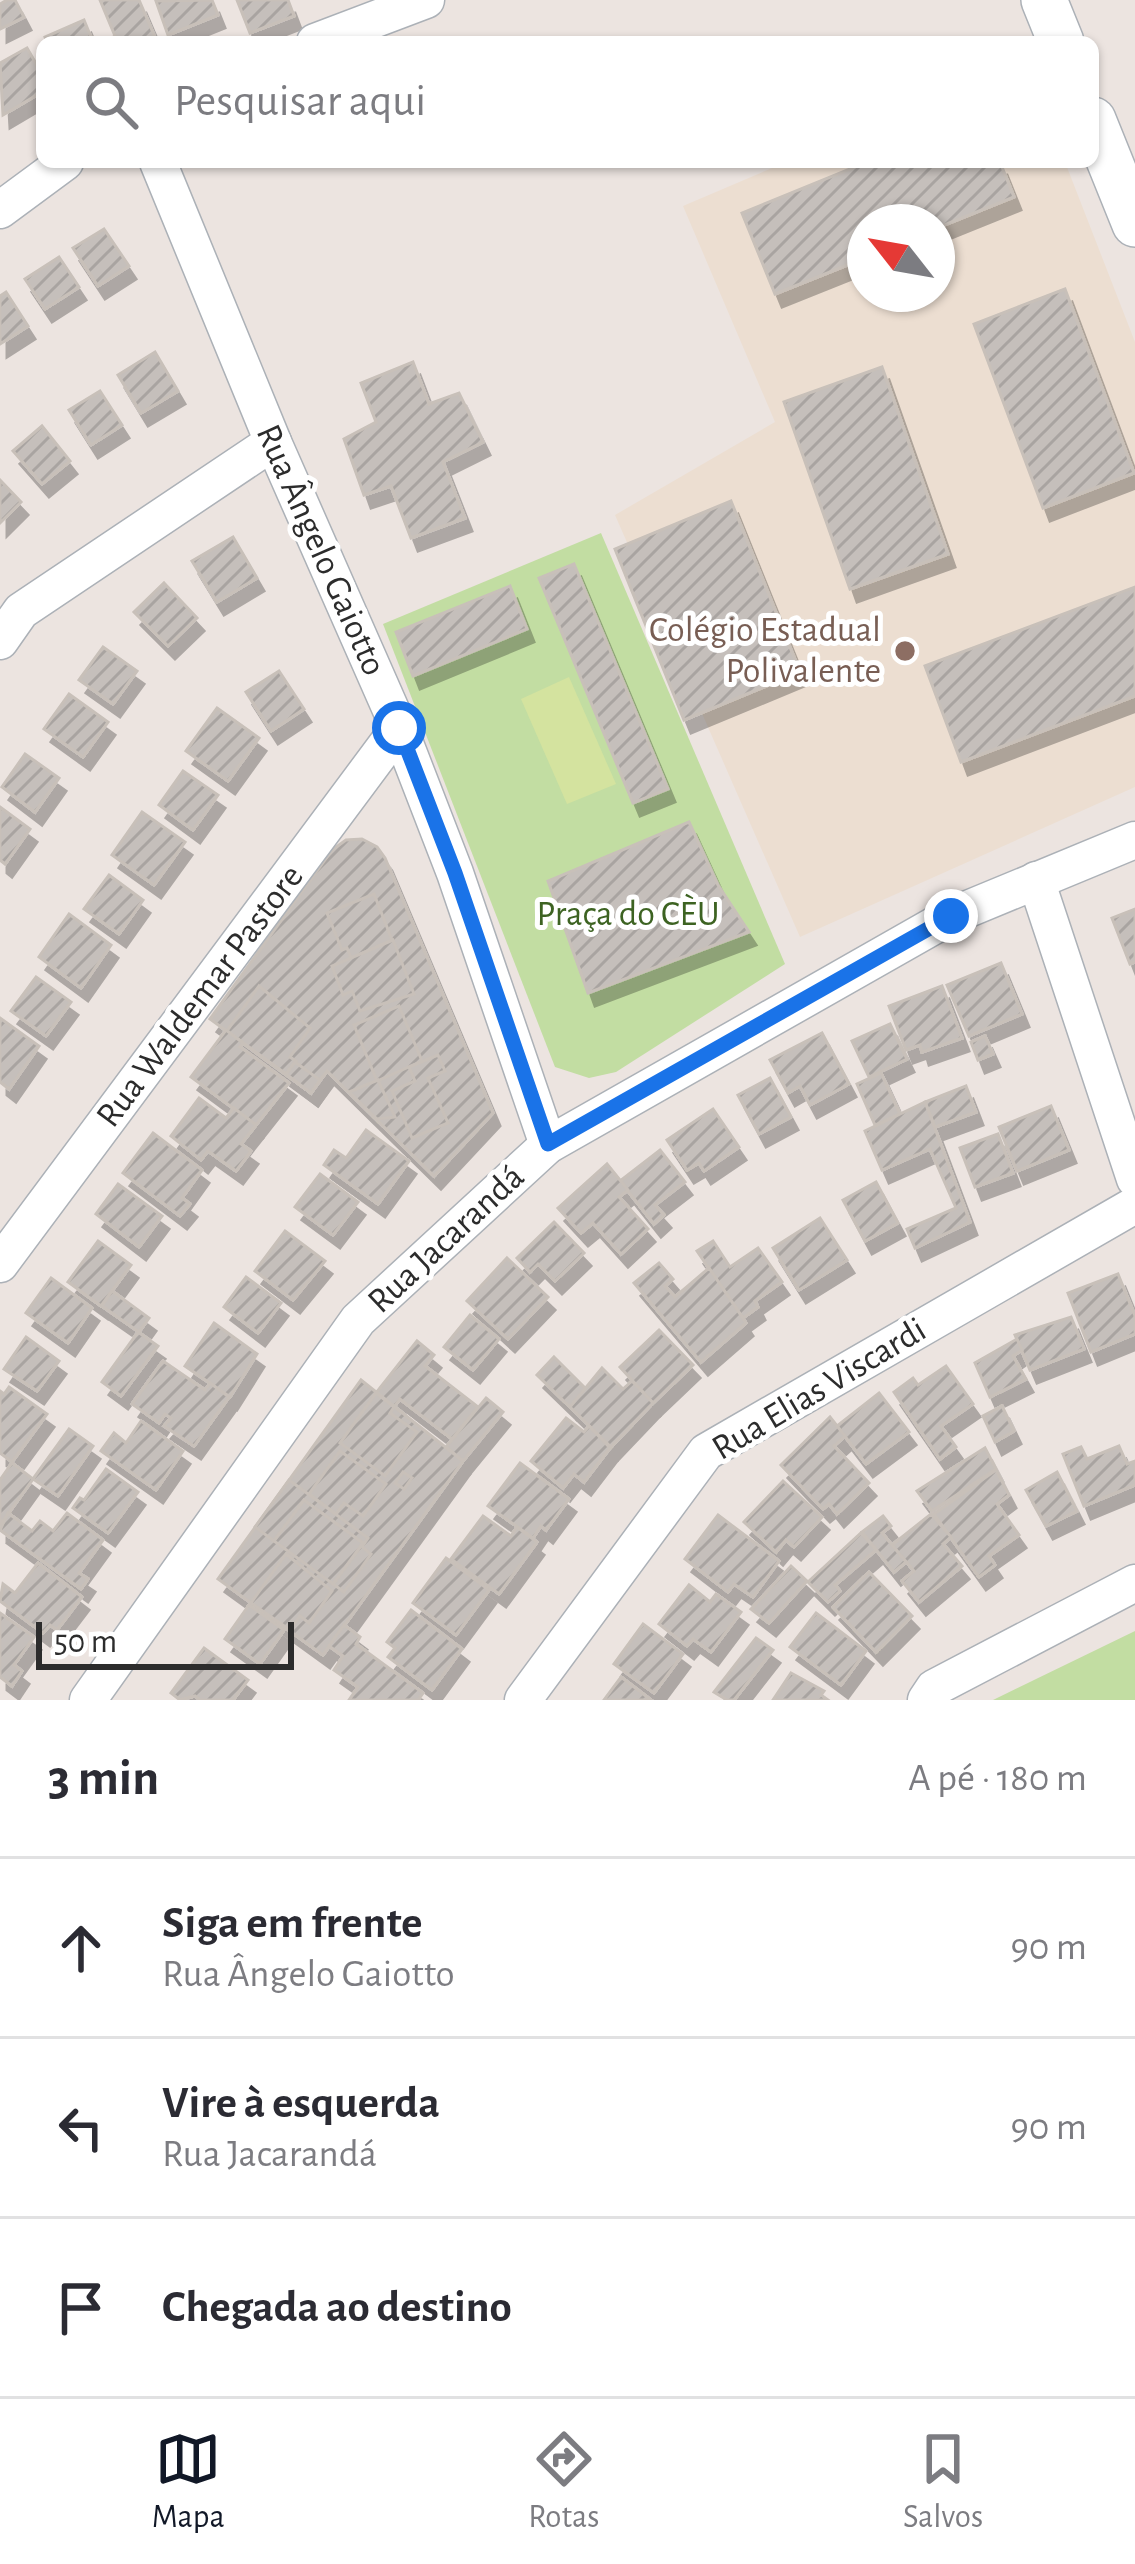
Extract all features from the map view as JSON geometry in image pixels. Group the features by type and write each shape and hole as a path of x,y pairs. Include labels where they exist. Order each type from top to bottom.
{"street":[{"path":"331,36 426,0"},
{"path":"1044,0 1059,36"},
{"path":"1099,135 1135,224"},
{"path":"0,210 57,168"},
{"name":"Rua Ângelo Gaiotto","path":"160,168 273,442 399,728 455,873 548,1144"},
{"path":"0,641 21,611 273,442"},
{"name":"Rua Waldemar Pastore","path":"0,1264 399,728"},
{"name":"Rua Jacarandá","path":"88,1700 358,1320 548,1144 951,916 1135,840"},
{"path":"1036,880 1135,1179"},
{"name":"Rua Elias Viscardi","path":"523,1700 706,1452 1135,1205"},
{"path":"926,1700 934,1688 1135,1582"}],"shaded area":[{"name":"Colégio Estadual Polivalente","path":"772,168 1067,168 1135,342 1135,787 800,937 615,515 775,422 683,206"}],"green space":[{"name":"Praça do CÈU","path":"601,533 785,964 616,1072 589,1078 555,1067 383,624"},
{"path":"569,677 616,784 567,804 521,699"},
{"path":"1135,1631 1135,1700 993,1700"}],"building":[{"path":"15,0 24,17 0,29 0,4"},
{"path":"100,0 139,0 154,36 115,36"},
{"path":"212,0 218,15 168,35 156,1"},
{"path":"237,0 288,0 294,16 250,33"},
{"path":"84,20 91,36 47,36"},
{"path":"27,48 36,64 36,96 3,115 0,63"},
{"path":"852,168 1002,168 1014,197 955,221 955,204 847,204 847,265 775,294 742,213"},
{"path":"104,229 129,266 98,286 73,248"},
{"path":"59,257 79,287 45,309 25,279"},
{"path":"1065,289 1134,473 1043,508 974,324"},
{"path":"6,292 28,326 0,344 0,296"},
{"path":"155,352 178,391 141,413 118,375"},
{"path":"413,362 429,404 459,393 483,442 443,462 465,518 411,538 391,486 364,495 344,439 376,422 361,383"},
{"path":"882,367 948,554 850,589 784,402"},
{"path":"100,391 122,425 91,445 69,410"},
{"path":"42,426 70,461 42,484 13,451"},
{"path":"0,480 21,502 0,523"},
{"path":"731,501 800,672 684,720 615,549"},
{"path":"233,537 257,578 217,602 192,561"},
{"path":"574,564 668,789 633,803 539,578"},
{"path":"164,583 197,618 168,646 134,612"},
{"path":"510,586 527,629 413,676 396,632"},
{"path":"1135,587 1135,696 961,762 925,666"},
{"path":"103,647 137,671 113,704 79,680"},
{"path":"279,671 304,709 271,731 246,692"},
{"path":"69,694 108,722 83,757 44,729"},
{"path":"217,708 259,738 228,781 186,751"},
{"path":"25,754 59,778 35,812 2,787"},
{"path":"183,771 218,795 193,830 159,805"},
{"path":"0,807 30,829 5,864 0,860"},
{"path":"142,812 185,842 154,885 112,855"},
{"path":"689,822 718,885 749,932 588,993 548,881"},
{"path":"362,839 385,858 493,1113 434,1176 327,1071 311,1093 210,1019 332,850 346,840"},
{"path":"109,875 143,900 119,934 84,909"},
{"path":"374,894 392,940 351,958 347,948 342,950 327,913"},
{"path":"1135,909 1135,962 1130,964 1112,918"},
{"path":"69,914 111,945 81,988 39,957"},
{"path":"393,940 414,994 360,1011 352,991 343,995 332,966"},
{"path":"1001,963 1022,1014 969,1036 947,985"},
{"path":"36,977 71,1002 46,1036 11,1011"},
{"path":"259,986 310,1028 290,1057 296,1061 286,1074 227,1031"},
{"path":"942,986 962,1038 922,1052 920,1045 906,1050 889,1006"},
{"path":"399,1006 422,1061 377,1081 354,1025"},
{"path":"0,1018 39,1046 9,1089 0,1082"},
{"path":"890,1024 907,1059 869,1077 852,1041"},
{"path":"226,1030 243,1043 240,1047 289,1083 256,1125 191,1077"},
{"path":"822,1033 849,1084 810,1105 800,1086 788,1093 770,1060"},
{"path":"985,1036 993,1054 978,1060 971,1042"},
{"path":"438,1055 445,1071 428,1078 448,1123 412,1138 392,1091 415,1081 409,1067"},
{"path":"295,1062 320,1080 311,1093 286,1074"},
{"path":"881,1073 900,1114 875,1125 857,1084"},
{"path":"770,1078 791,1117 759,1134 738,1095"},
{"path":"378,1080 395,1117 377,1119 349,1092"},
{"path":"966,1086 976,1112 935,1127 925,1102"},
{"path":"199,1098 226,1118 234,1108 256,1125 241,1144 251,1151 236,1171 208,1151 201,1160 171,1136"},
{"path":"925,1102 970,1222 915,1248 907,1229 956,1208 930,1149 882,1170 865,1131"},
{"path":"1051,1106 1069,1150 1017,1171 999,1127"},
{"path":"713,1109 739,1147 704,1171 699,1163 687,1170 667,1140"},
{"path":"366,1130 409,1161 378,1204 324,1165 334,1150 346,1158"},
{"path":"153,1133 202,1170 182,1198 190,1204 180,1216 123,1173"},
{"path":"998,1134 1013,1173 975,1187 960,1148"},
{"path":"660,1150 685,1182 655,1205 664,1215 654,1224 620,1181"},
{"path":"607,1164 628,1190 619,1197 648,1229 621,1254 593,1223 581,1233 558,1208"},
{"path":"320,1174 358,1202 333,1235 295,1207"},
{"path":"876,1182 898,1223 865,1241 843,1200"},
{"path":"118,1184 162,1216 139,1247 96,1214"},
{"path":"820,1218 847,1260 799,1290 773,1248"},
{"path":"554,1222 584,1253 555,1281 538,1264 530,1272 517,1258"},
{"path":"285,1231 325,1261 293,1300 255,1271"},
{"path":"98,1241 131,1265 101,1306 68,1282"},
{"path":"713,1241 730,1267 758,1248 782,1282 755,1301 758,1307 743,1318 697,1251"},
{"path":"507,1258 548,1297 508,1339 467,1301"},
{"path":"659,1263 673,1279 665,1286 675,1297 709,1268 746,1323 701,1362 634,1283"},
{"path":"1118,1274 1135,1316 1135,1334 1091,1352 1068,1293"},
{"path":"246,1277 281,1303 258,1333 224,1307"},
{"path":"51,1278 92,1308 68,1343 26,1313"},
{"path":"112,1291 149,1318 139,1332 102,1306"},
{"path":"470,1315 499,1339 473,1370 444,1347"},
{"path":"1071,1317 1084,1349 1030,1370 1015,1335"},
{"path":"214,1323 257,1354 230,1397 185,1366"},
{"path":"659,1330 693,1365 653,1403 620,1367"},
{"path":"138,1332 158,1346 121,1396 102,1382"},
{"path":"26,1337 59,1361 37,1391 4,1369"},
{"path":"1017,1339 1022,1350 1013,1356 1026,1379 990,1397 975,1363"},
{"path":"417,1341 434,1355 425,1366 478,1407 452,1439 400,1399 394,1407 376,1393"},
{"path":"554,1357 587,1390 570,1407 537,1375"},
{"path":"163,1361 205,1390 210,1383 229,1397 194,1446 164,1426 171,1418 165,1414 159,1423 132,1404"},
{"path":"946,1366 973,1404 941,1426 956,1447 940,1459 894,1392 913,1378 918,1385"},
{"path":"602,1368 623,1389 632,1381 653,1403 611,1447 570,1407"},
{"path":"361,1380 463,1461 323,1655 218,1579"},
{"path":"9,1387 47,1414 12,1462 0,1453 0,1391 4,1394"},
{"path":"376,1393 394,1407 390,1413 417,1432 385,1476 340,1443"},
{"path":"879,1393 909,1432 866,1464 837,1426"},
{"path":"486,1398 503,1412 463,1461 446,1447"},
{"path":"1002,1406 1014,1431 995,1442 983,1416"},
{"path":"830,1417 845,1436 834,1446 869,1483 837,1514 829,1504 823,1509 781,1465"},
{"path":"566,1418 584,1432 589,1426 610,1448 584,1482 574,1474 563,1488 531,1461"},
{"path":"141,1421 183,1451 156,1490 101,1451 114,1433 126,1443"},
{"path":"69,1429 93,1446 58,1496 33,1479"},
{"path":"1119,1446 1127,1464 1135,1461 1135,1485 1084,1506 1063,1454 1081,1447 1087,1459"},
{"path":"985,1448 996,1469 932,1511 917,1491"},
{"path":"340,1451 386,1484 363,1516 344,1503 336,1514 309,1494"},
{"path":"12,1463 33,1479 0,1525 0,1480"},
{"path":"520,1463 569,1499 546,1530 541,1526 533,1538 488,1506"},
{"path":"106,1469 138,1492 108,1533 73,1508"},
{"path":"996,1470 1009,1495 997,1504 1019,1535 989,1556 995,1565 979,1577 934,1514"},
{"path":"403,1472 412,1478 404,1489 395,1483"},
{"path":"1057,1472 1077,1511 1046,1526 1026,1490"},
{"path":"289,1480 368,1538 362,1547 371,1554 344,1592 333,1584 363,1543 304,1500 274,1541 255,1527"},
{"path":"783,1481 822,1517 794,1547 786,1540 776,1552 744,1522"},
{"path":"304,1500 363,1543 333,1584 274,1541"},
{"path":"8,1513 32,1531 40,1521 53,1531 67,1513 103,1540 79,1573 88,1579 81,1589 0,1530"},
{"path":"931,1514 951,1537 943,1544 962,1566 919,1602 902,1581 914,1571 892,1545"},
{"path":"718,1515 779,1561 753,1597 734,1584 728,1592 685,1559"},
{"path":"483,1516 511,1536 517,1527 537,1542 499,1594 451,1559"},
{"path":"883,1516 891,1526 882,1533 906,1562 894,1572 862,1532"},
{"path":"861,1533 876,1550 835,1585 840,1591 828,1602 808,1582"},
{"path":"286,1554 332,1591 309,1623 300,1616 290,1630 251,1603"},
{"path":"446,1558 489,1590 456,1635 413,1603"},
{"path":"38,1563 82,1597 57,1630 50,1625 43,1633 0,1601 3,1584 15,1593"},
{"path":"791,1566 807,1581 769,1623 751,1609"},
{"path":"869,1572 912,1616 876,1652 833,1607"},
{"path":"689,1585 710,1602 716,1594 741,1612 711,1652 693,1639 687,1646 659,1624"},
{"path":"249,1605 284,1630 260,1664 225,1639"},
{"path":"411,1610 462,1649 432,1690 388,1657 395,1648 387,1642"},
{"path":"0,1613 34,1637 14,1665 22,1671 12,1686 0,1677"},
{"path":"816,1613 866,1651 841,1685 790,1647"},
{"path":"643,1624 683,1654 654,1693 614,1664"},
{"path":"344,1625 360,1637 356,1644 423,1693 418,1700 349,1700 358,1687 334,1670 343,1656 329,1646"},
{"path":"756,1638 773,1650 734,1700 727,1700 714,1692"},
{"path":"204,1648 248,1680 233,1700 195,1696 180,1700 171,1693"},
{"path":"791,1673 824,1691 821,1695 828,1700 773,1700"},
{"path":"621,1677 651,1700 604,1700"}],"place":[{"name":"Colégio Estadual Polivalente","path":"905,651"}],"route":[{"path":"399,728 455,873 548,1144 951,916"}]}
